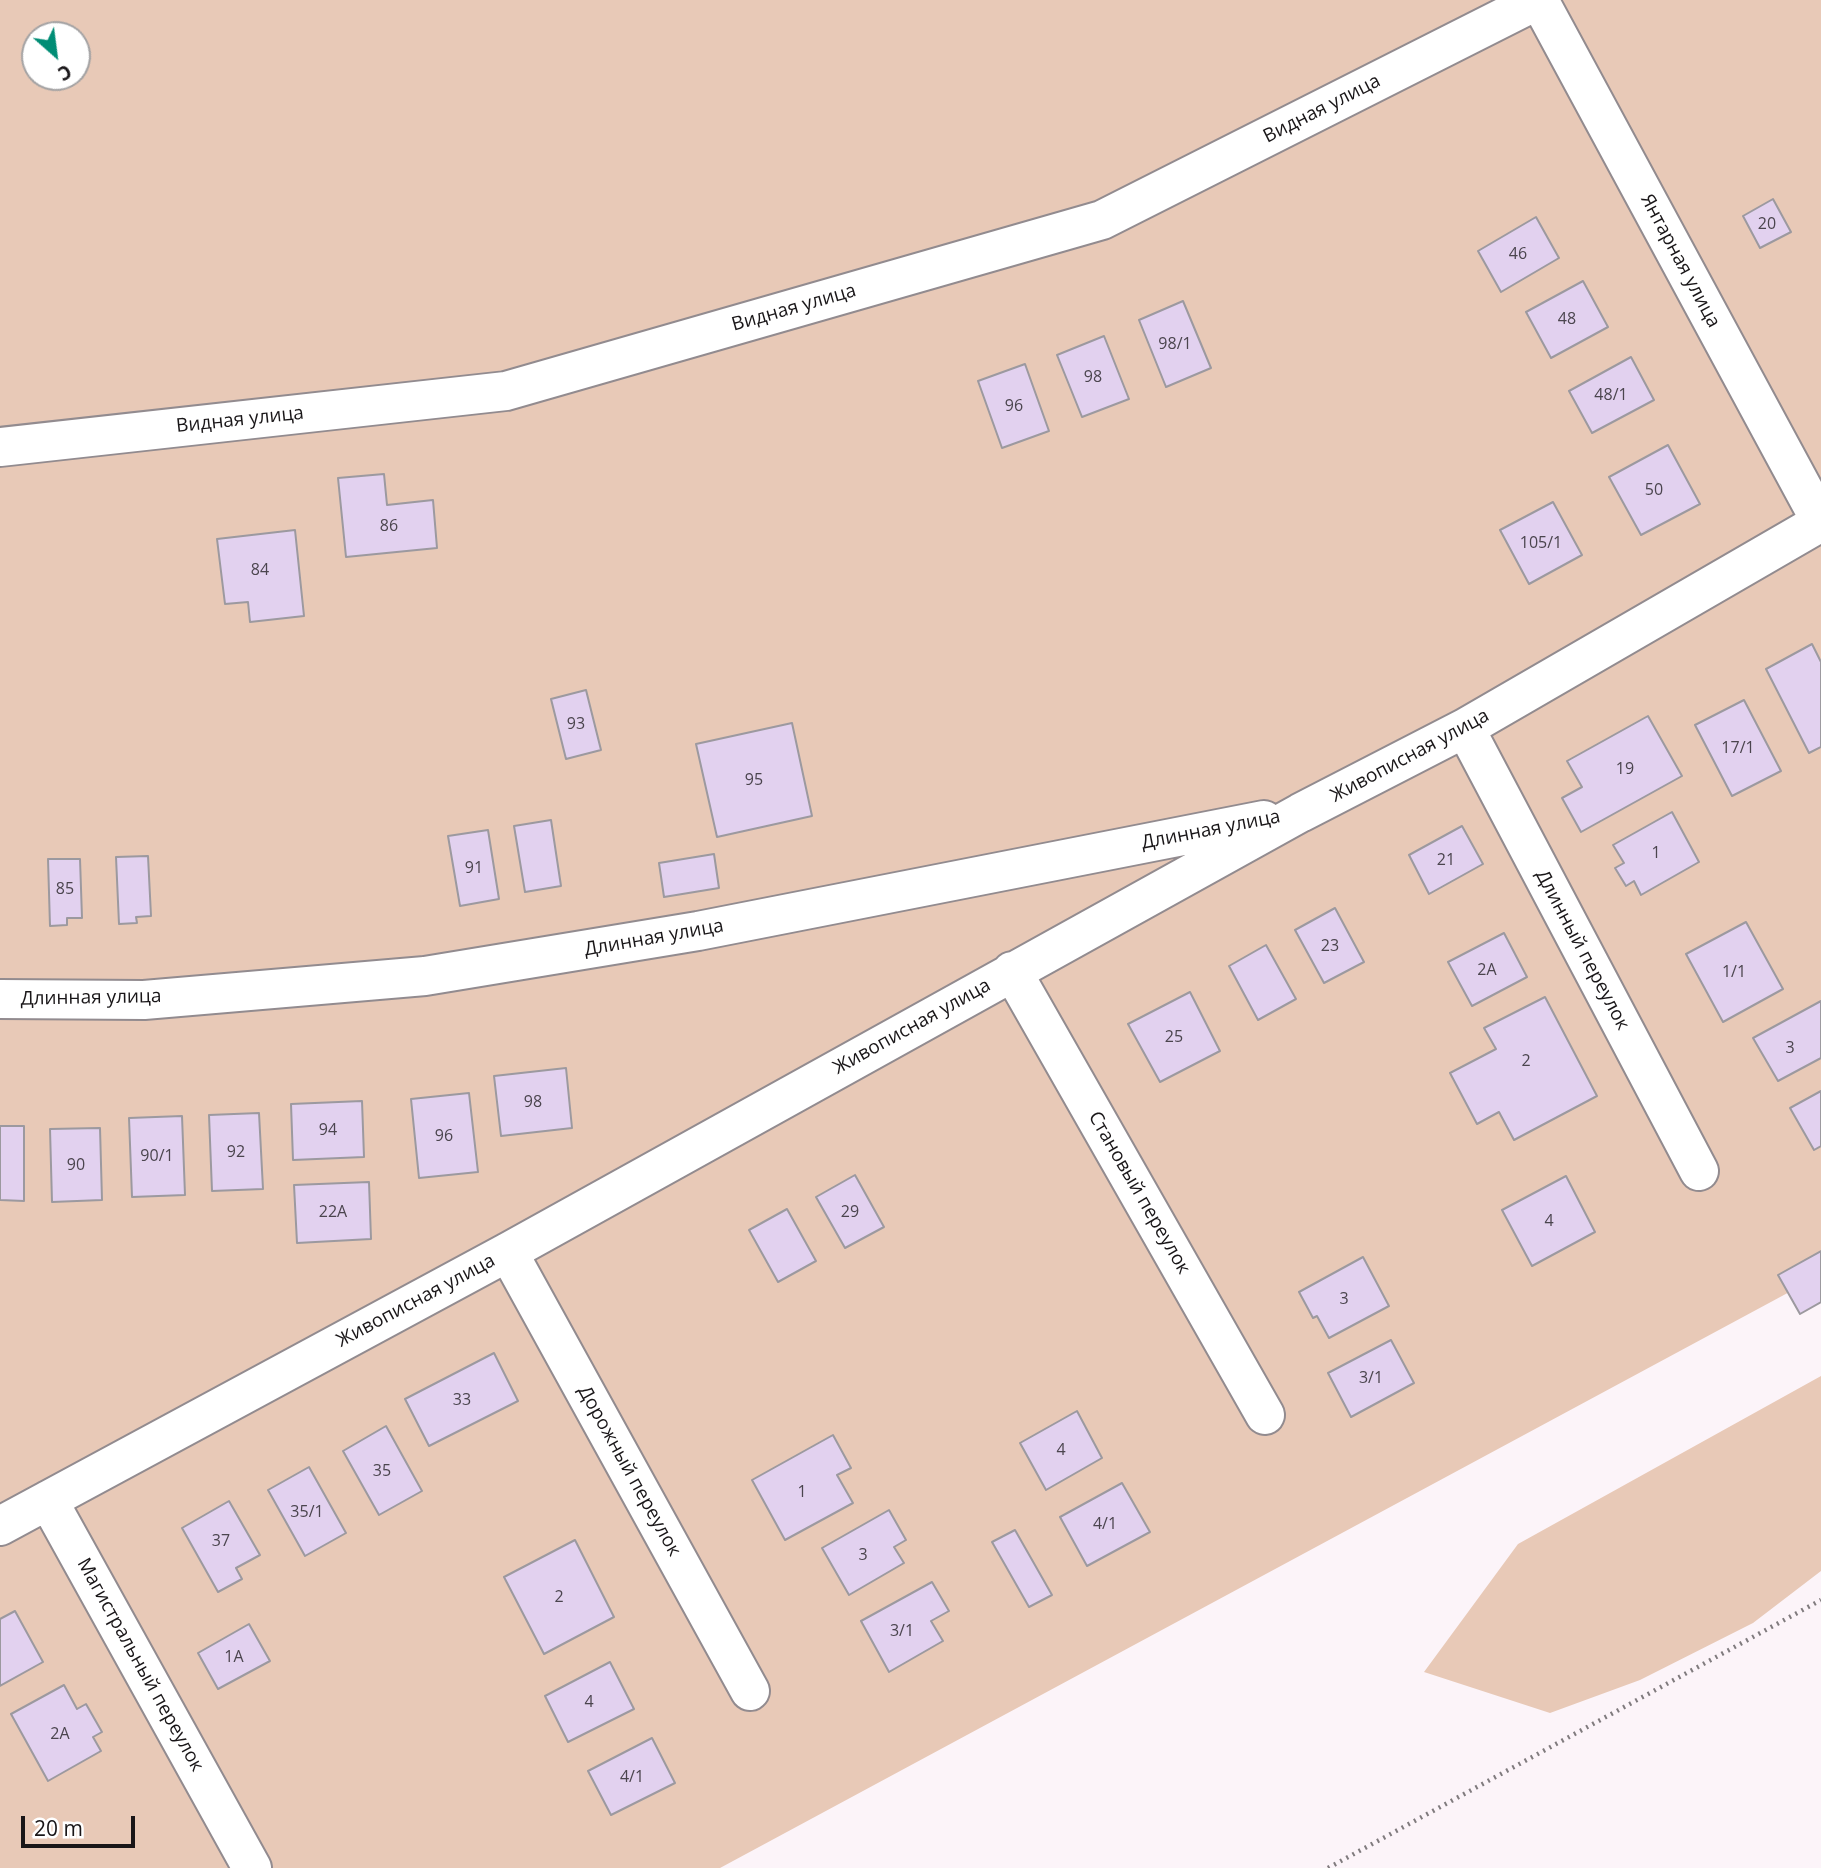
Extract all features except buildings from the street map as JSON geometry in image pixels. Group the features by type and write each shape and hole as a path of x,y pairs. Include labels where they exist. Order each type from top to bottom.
{"street":[{"name":"Видная улица","path":"0,447 506,391 1102,220 1538,0"},
{"name":"Янтарная улица","path":"1538,0 1821,522"},
{"name":"Живописная улица","path":"0,1526 508,1252 1300,813 1465,728 1821,522"},
{"name":"Длинный переулок","path":"1465,728 1699,1171"},
{"name":"Длинная улица","path":"0,999 144,1000 425,976 698,931 1300,813"},
{"name":"Становый переулок","path":"1013,971 1265,1415"},
{"name":"Дорожный переулок","path":"508,1252 750,1691"},
{"name":"Магистральный переулок","path":"48,1500 252,1868"}],"path":[{"path":"1328,1868 1821,1600"}],"shaded area":[{"path":"0,0 1821,0 1821,1275 720,1868 0,1868"},
{"path":"1821,1376 1821,1571 1753,1623 1640,1680 1550,1713 1424,1672 1518,1544"}]}
